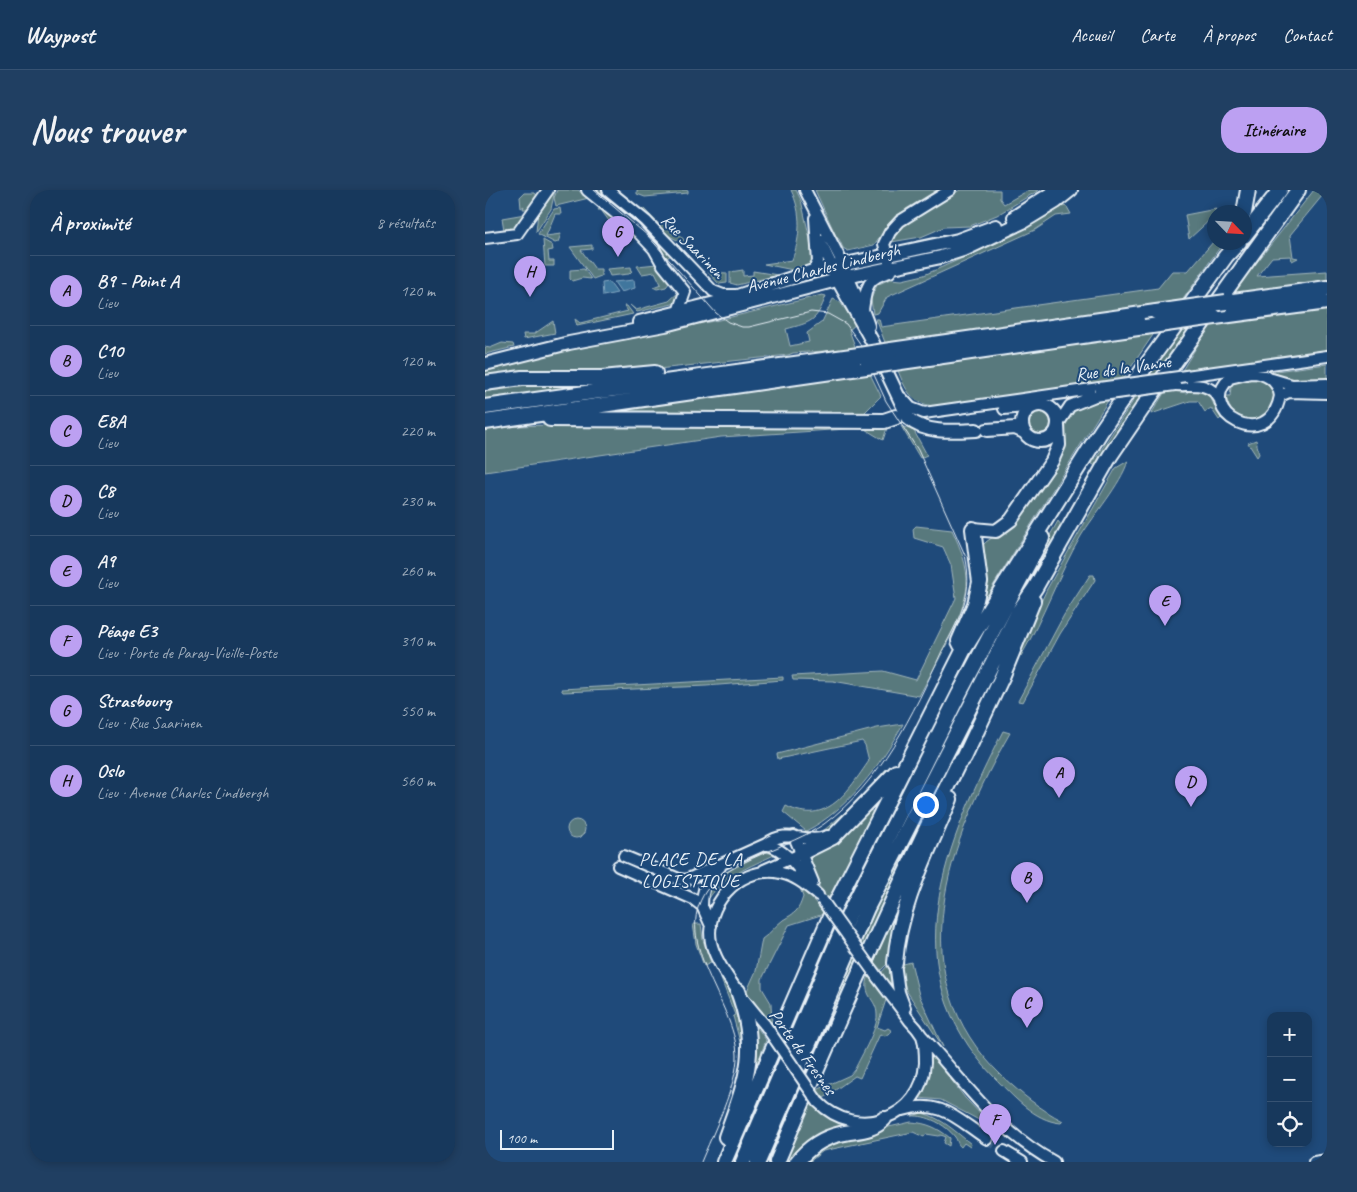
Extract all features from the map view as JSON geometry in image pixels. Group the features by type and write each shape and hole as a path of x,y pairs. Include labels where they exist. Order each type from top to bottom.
{"highway":[{"path":"1246,205 1248,190"},
{"path":"1252,227 1279,190"},
{"path":"758,1162 867,908 1019,610 1035,588 1110,456 1171,365 1301,190"},
{"path":"724,1162 836,903 963,651 1044,519 1060,499 1142,370 1226,250"},
{"path":"485,422 1156,312 1327,288"},
{"path":"892,356 1145,328 1327,302"},
{"path":"485,407 719,372 862,361"},
{"path":"485,383 522,378 602,378 713,368 719,372"},
{"path":"535,415 545,419 569,420 899,411"},
{"path":"743,1162 850,912 959,694 1051,522 1060,499"},
{"path":"963,651 959,641 975,604 980,582 973,529"},
{"path":"777,1162 853,983 912,857 959,764 964,758 1002,677 1033,600 1035,588"},
{"path":"895,964 899,932 905,909 965,765 964,758"},
{"path":"796,855 833,837 892,775 903,770"},
{"path":"716,1162 749,1064 750,1037 746,1013 738,991"},
{"path":"797,1162 808,1150 825,1139 872,1128 884,1119"}],"main road":[{"name":"Avenue Charles Lindbergh","path":"485,364 679,312 736,295 816,267 886,256 957,240 985,231 1016,217 1056,190"},
{"name":"Avenue Charles Lindbergh","path":"569,343 665,325 842,278 941,257 966,249 1023,222 1051,206 1071,190"},
{"path":"837,265 896,392 899,411 915,424 932,429 981,430 1015,428 1043,447 1046,456 1037,480"},
{"path":"842,278 863,310 872,341"},
{"path":"973,529 993,531 1006,525 1052,461 1060,440 1057,416 1051,408 1035,405 1022,417 1023,432"},
{"path":"1034,440 1049,439 1058,425"}],"street":[{"path":"485,238 517,234 549,190"},
{"name":"Rue Saarinen","path":"587,190 635,229 654,249 663,264 683,288 685,296 679,312"},
{"name":"Rue Saarinen","path":"608,190 646,221 713,291 723,295 736,295"},
{"path":"805,190 837,265"},
{"path":"891,268 884,244 895,226 950,190"},
{"path":"815,212 818,236 816,267"},
{"path":"818,236 837,265"},
{"path":"863,310 865,290 873,280 884,274 941,257"},
{"name":"Rue de la Vanne","path":"924,413 1097,392 1186,376 1327,356"},
{"path":"1175,385 1183,380 1256,373 1292,385 1327,390"},
{"path":"1221,400 1224,385 1230,378 1236,375"},
{"path":"899,411 913,409 924,413 945,415 1035,405 1097,392 1175,385 1204,386 1215,392 1221,400 1225,412 1232,420 1255,426 1273,414 1280,396 1278,387 1270,378"},
{"path":"1280,396 1289,392 1327,390"},
{"path":"1058,425 1070,406 1097,392"},
{"path":"624,856 679,879 686,880 725,864 766,844 774,838 794,836 823,837 852,818"},
{"path":"794,836 796,855 820,898"},
{"path":"766,844 796,855"},
{"path":"755,875 796,855"},
{"path":"711,926 703,906 702,894 709,877 725,864"},
{"path":"618,866 687,896 703,906"},
{"name":"Porte de Fresnes","path":"773,872 790,876 803,882 820,898 922,1036 925,1049 923,1076 913,1098 901,1111 884,1119 845,1119 834,1116 818,1102 765,1025 738,991 714,952 711,926 713,914 725,893 735,885 755,875 773,872"},
{"path":"895,964 899,992 911,1022"},
{"path":"922,1036 993,1118 1022,1142 1054,1162"},
{"path":"901,1111 922,1106 940,1108 987,1139"},
{"path":"1004,1151 1022,1162"},
{"path":"1314,1162 1327,1160"}],"green space":[{"path":"552,190 555,190 551,209 536,232 538,212"},
{"path":"557,190 578,190 589,198 556,206 554,198"},
{"path":"592,190 604,190 632,213 672,254 666,259 636,227"},
{"path":"637,190 688,190 688,193 645,197 637,194"},
{"path":"791,190 796,190 801,200 814,257 810,264 793,270 764,264 792,260 799,233 799,216"},
{"path":"815,190 937,190 906,209 907,211 889,223 874,245 848,251 843,248 837,238"},
{"path":"960,190 1000,190 1000,199 1004,204 1029,190 1039,190 997,215 970,226 944,227 921,237 891,242 894,233 900,226"},
{"path":"1314,190 1327,190 1290,235 1293,257 1298,258 1292,261 1291,256 1272,257 1257,276 1327,271 1327,280 1231,295"},
{"path":"524,193 535,193 537,196 529,209 523,209 524,206 521,208 520,197"},
{"path":"601,206 625,226 616,238 615,229 601,210 598,210"},
{"path":"1063,206 1067,207 1071,214 1056,216 1035,230 887,297 878,313 873,314 871,299 877,285 890,279 902,280 924,275 1001,241"},
{"path":"560,208 561,214 555,214 546,236 561,234 558,242 555,243 538,234 554,209"},
{"path":"643,208 660,225 666,221 692,248 662,232 641,210"},
{"path":"1207,211 1207,222 1189,239 1185,215"},
{"path":"525,214 514,229 495,235 495,231 504,230 502,218"},
{"path":"543,240 552,245 553,250 548,251 549,261 554,261 554,266 545,266"},
{"path":"592,245 592,249 581,250 595,269 601,269 601,276 593,279 570,247"},
{"path":"1207,249 1218,250 1181,302 886,345 876,319 879,319 881,327 1158,288 1172,271 1188,271"},
{"path":"657,264 670,282 666,287 657,289 653,287 661,284 655,272 642,274 637,266"},
{"path":"631,267 632,271 629,274 610,276 607,269"},
{"path":"584,269 591,279 582,278 572,281 570,279 570,270"},
{"path":"743,270 743,276 753,275 753,271 778,275 737,285 730,283 730,272"},
{"path":"708,272 727,273 727,283 719,284"},
{"path":"679,292 681,293 677,303 637,312 630,305 636,310 669,301"},
{"path":"822,295 826,296 819,311 812,320 786,329 790,346 809,342 807,333 822,322 833,299 840,302 856,324 849,330 856,349 793,353 649,370 485,377 485,368 581,346 719,320"},
{"path":"624,306 627,306 633,314 577,326 575,319 580,323 628,311"},
{"path":"1327,308 1327,352 1181,372 1212,322"},
{"path":"553,321 555,333 524,339 523,334 534,334"},
{"path":"1190,327 1156,375 1149,376 1182,329"},
{"path":"1155,332 1123,379 946,407 926,405 919,402 909,393 897,368"},
{"path":"502,343 513,344 514,347 485,354 485,347 490,348"},
{"path":"1327,364 1327,381 1293,382 1269,372"},
{"path":"869,372 881,396 861,416 669,417 583,411 760,389"},
{"path":"1256,376 1271,384 1274,397 1271,407 1265,415 1257,419 1247,420 1238,416 1231,408 1226,396 1230,396 1231,387 1229,384 1233,380"},
{"path":"576,383 575,386 567,388 485,399 485,386"},
{"path":"1191,388 1209,395 1221,418 1219,420 1211,408 1205,412 1198,401 1190,401 1151,414 1166,390 1187,393"},
{"path":"1144,393 1096,466 1092,464 1137,395"},
{"path":"1109,399 983,602 980,603 981,548 987,541 1012,527 1065,443 1066,422 1071,413 1090,403"},
{"path":"1039,410 1047,414 1051,422 1047,430 1039,434 1031,430 1027,422 1031,414"},
{"path":"643,422 888,425 883,440 863,428 721,437 485,472 485,430 518,426"},
{"path":"901,426 914,431 927,455 920,458"},
{"path":"1256,440 1259,454 1257,457 1248,443"},
{"path":"1128,461 1120,479 1081,536 1021,656 1018,652 1047,589 1116,468"},
{"path":"1058,521 1061,525 1015,606 968,699 959,698"},
{"path":"916,526 952,530 963,557 967,579 965,599 955,627 919,696 833,681 793,680 792,676 883,671 916,680 956,598 951,565 943,547 914,538 913,529"},
{"path":"1090,575 1094,575 1095,580 1060,634 1023,702 1018,701 1064,615"},
{"path":"977,637 981,638 950,698 944,697"},
{"path":"783,677 783,680 706,686 563,692 561,689"},
{"path":"903,724 874,770 862,785 822,822 806,831 783,812 786,806 800,811 813,812 825,809 844,794 869,761 865,745 862,741 778,759 777,754 877,728"},
{"path":"930,726 937,726 841,917 838,913"},
{"path":"965,728 970,728 864,948 860,942"},
{"path":"1003,731 1010,733 968,818 953,863 943,908 942,952 950,995 970,1037 1002,1076 1031,1101 1063,1121 1061,1123 1042,1117 1016,1099 994,1077 962,1036 943,993 936,950 938,906 947,862 963,818"},
{"path":"886,769 890,770 861,806 823,834 822,832 858,801"},
{"path":"867,809 874,812 828,899 820,888 805,854"},
{"path":"572,820 580,820 585,825 583,836 572,838 567,833 567,825"},
{"path":"929,835 895,928 889,962 881,970 874,962"},
{"path":"764,852 776,854 728,879 712,894 706,903 705,891 715,878"},
{"path":"800,888 815,902 824,914 789,925 762,979 762,988 771,1003 772,1027 746,993 756,971 762,939 780,922 798,909 803,897"},
{"path":"693,924 701,924 703,940 711,963 704,966 696,944"},
{"path":"833,925 836,930 785,1045 781,1039"},
{"path":"854,954 858,959 807,1076 803,1071"},
{"path":"911,962 919,995 943,1047 906,990 900,965"},
{"path":"889,964 891,989 880,974"},
{"path":"869,975 887,997 877,1027 885,1030 888,1028 892,1031 885,1036 880,1034 860,1078 855,1076 824,1098 817,1090 850,1075 855,1069 875,1027 877,1021 876,1009 867,988"},
{"path":"722,976 745,1023 744,1057 733,1016 735,1015 721,979"},
{"path":"750,1017 766,1040 744,1099"},
{"path":"776,1053 779,1058 735,1162 730,1162"},
{"path":"931,1053 965,1098 994,1128 941,1100 919,1098 930,1073"},
{"path":"798,1084 801,1089 770,1162 765,1162"},
{"path":"811,1102 821,1112 833,1119 861,1123 792,1162 784,1162"},
{"path":"922,1113 936,1118 948,1126 971,1144 970,1147 964,1143 961,1147 951,1132 935,1121 924,1117 912,1116"},
{"path":"911,1122 927,1125 941,1131 950,1138 949,1146 944,1143 946,1137 941,1135 926,1134 924,1137 913,1132 823,1151 809,1162 803,1162 814,1153 840,1140 868,1131"}],"water":[{"path":"634,280 635,288 621,292 614,282"},
{"path":"609,282 617,293 603,296 602,283"}],"tunnel":[{"path":"987,1139 1004,1151"}],"tram line":[{"path":"594,190 648,236 716,313 728,322 742,327 749,327 811,312 828,314 846,324 859,342 886,401 918,450 965,555 967,570 968,586 966,596 956,624 907,722 879,767 844,807 824,824 795,840 744,862 716,880 706,891 697,911 696,931 700,951 734,1035 737,1055 729,1094 701,1162"}],"place":[{"name":"Strasbourg","path":"618,257"},
{"name":"Oslo","path":"530,297"},
{"name":"A9","path":"1165,626"},
{"name":"B9 - Point A","path":"1059,798"},
{"name":"C8","path":"1191,807"},
{"name":"C10","path":"1027,903"},
{"name":"E8A","path":"1027,1028"},
{"name":"Péage E3","path":"995,1145"}],"district":[{"name":"PLACE DE LA LOGISTIQUE","path":"691,869"}]}
